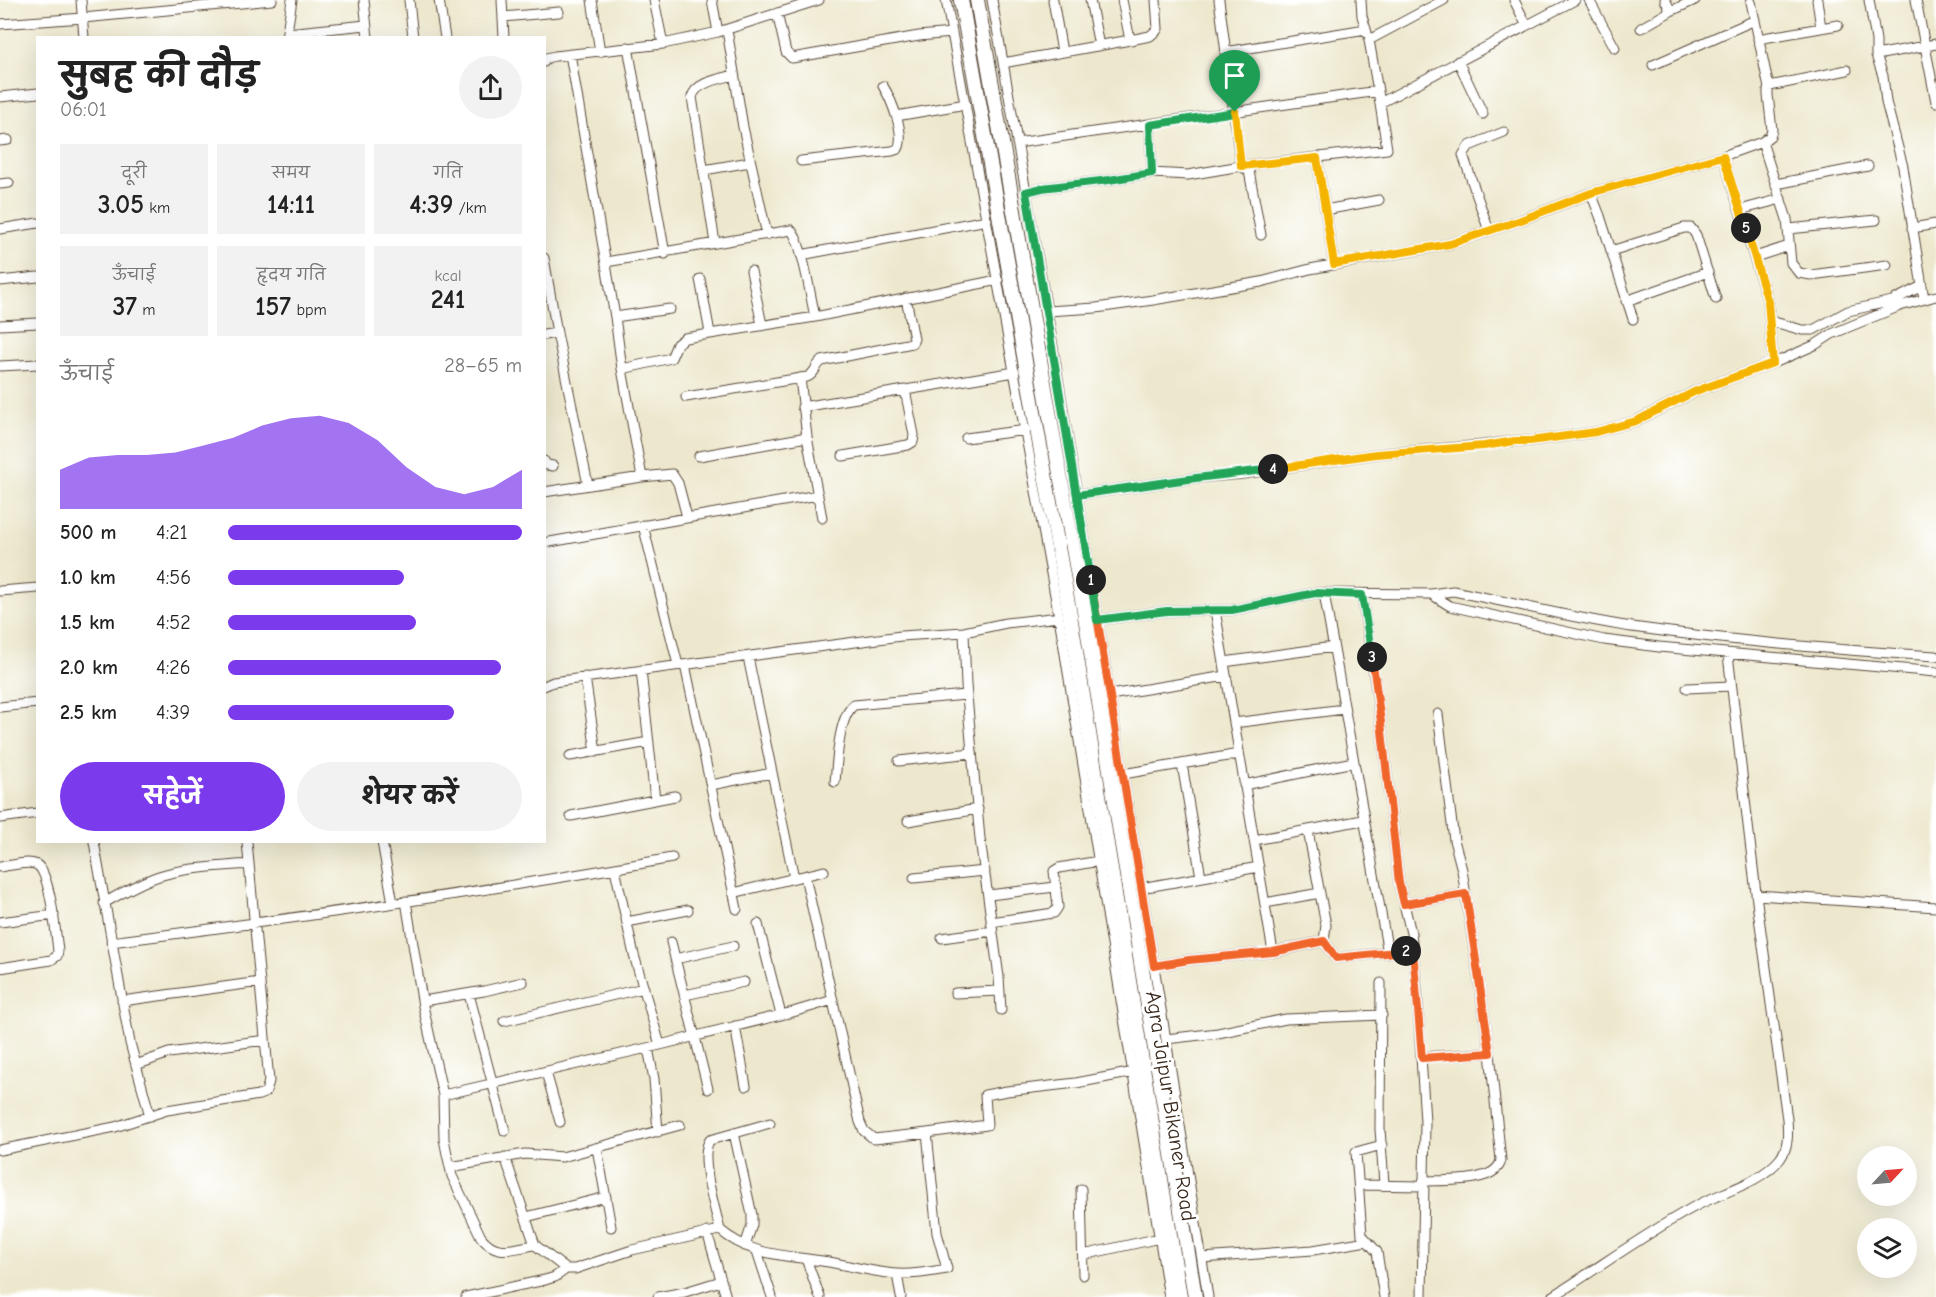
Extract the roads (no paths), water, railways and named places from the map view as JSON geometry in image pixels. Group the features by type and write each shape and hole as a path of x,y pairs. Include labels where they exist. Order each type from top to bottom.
{"highway":[{"name":"Agra Jaipur Bikaner Road","path":"961,0 1070,615 1180,1297"},
{"name":"Agra Jaipur Bikaner Road","path":"977,0 1102,715 1196,1297"}],"street":[{"path":"81,0 84,36"},
{"path":"0,24 272,0"},
{"path":"292,0 287,35 366,25"},
{"path":"364,0 368,36"},
{"path":"410,0 413,36"},
{"path":"439,0 445,36"},
{"path":"502,0 504,36"},
{"path":"592,0 600,52"},
{"path":"654,0 663,44"},
{"path":"712,0 723,31 734,75 750,162 767,235"},
{"path":"546,60 570,54 663,44 723,31 819,0"},
{"path":"946,0 1059,617 1169,1297"},
{"path":"992,0 1047,310 1208,1297"},
{"path":"1053,0 1062,52"},
{"path":"1090,0 1099,46"},
{"path":"1122,0 1130,40"},
{"path":"1003,63 1150,36 1158,29 1156,0"},
{"path":"1219,0 1241,166"},
{"path":"1026,192 1152,173 1188,175 1241,166 1387,149 1361,0"},
{"path":"1369,39 1444,0"},
{"path":"1514,0 1526,24"},
{"path":"1380,103 1575,0"},
{"path":"1589,0 1615,48"},
{"path":"1665,0 1671,11"},
{"path":"1641,28 1695,0"},
{"path":"1817,0 1821,28"},
{"path":"1869,0 1876,40 1876,55 1883,76 1886,102 1903,167 1924,299"},
{"path":"1916,0 1936,102"},
{"path":"1047,310 1096,308 1153,300 1261,282 1334,264 1450,244 1591,193 1723,156 1762,142 1770,136 1772,130 1768,88 1751,2"},
{"path":"503,17 559,12"},
{"path":"777,13 786,52 792,58 919,36 952,33"},
{"path":"1653,65 1755,20"},
{"path":"1758,39 1838,26"},
{"path":"1225,52 1366,29"},
{"path":"1876,55 1936,44"},
{"path":"628,47 665,254"},
{"path":"570,54 642,477"},
{"path":"1458,61 1483,114"},
{"path":"1768,88 1773,85 1847,70"},
{"path":"715,243 692,97 693,90 699,86 734,75"},
{"path":"801,161 896,150 900,142 896,116 883,86"},
{"path":"1017,143 1378,91"},
{"path":"0,97 36,93"},
{"path":"896,116 966,104"},
{"path":"1150,125 1152,173"},
{"path":"1489,231 1463,155 1469,146 1504,132"},
{"path":"1762,142 1789,229 1791,263 1799,273 1887,265"},
{"path":"1723,156 1768,302 1773,363"},
{"path":"1317,158 1334,264"},
{"path":"704,170 750,162"},
{"path":"1241,166 1250,171 1261,236"},
{"path":"1776,184 1868,166"},
{"path":"1591,193 1633,319"},
{"path":"1740,210 1781,199"},
{"path":"1325,210 1379,200"},
{"path":"801,255 987,220"},
{"path":"1789,229 1876,220"},
{"path":"0,229 36,223"},
{"path":"1912,228 1936,224"},
{"path":"1611,251 1691,228 1696,235 1716,299"},
{"path":"606,262 665,254 791,230 801,255 815,316"},
{"path":"1755,257 1789,246"},
{"path":"752,271 762,325"},
{"path":"1626,301 1708,272"},
{"path":"546,275 588,485"},
{"path":"0,281 36,277"},
{"path":"700,279 710,333"},
{"path":"622,369 667,360 674,356 681,339 815,316 998,280"},
{"path":"1771,321 1802,330 1813,330 1848,311 1898,299 1922,286"},
{"path":"1077,495 1196,478 1252,473 1376,454 1573,436 1636,421 1696,391 1773,363 1851,326 1900,306 1936,296"},
{"path":"686,397 800,378 812,375 822,361 912,343 914,339 906,298"},
{"path":"615,316 670,309"},
{"path":"0,325 36,323"},
{"path":"546,335 557,333"},
{"path":"0,366 36,364"},
{"path":"802,407 1015,372"},
{"path":"800,378 802,407 822,518"},
{"path":"843,456 908,445 913,442 915,435 905,390"},
{"path":"966,438 1026,430"},
{"path":"699,456 807,437"},
{"path":"546,492 668,474 675,477 687,518"},
{"path":"546,543 818,495"},
{"path":"643,525 711,785 736,909"},
{"path":"0,591 36,588"},
{"path":"1097,620 1167,611 1232,610 1315,593 1362,595 1431,594 1454,591 1662,631 1839,650 1936,656"},
{"path":"1324,593 1388,953"},
{"path":"1431,594 1450,606 1604,640 1728,655 1936,672"},
{"path":"1362,595 1381,722 1399,883 1413,950 1425,1122 1422,1297"},
{"path":"1215,610 1273,952"},
{"path":"546,685 585,677 901,636 964,632 1006,623 1059,617"},
{"path":"1659,647 1662,631"},
{"path":"964,632 966,695 980,839 989,895 1001,1010"},
{"path":"1224,662 1333,647"},
{"path":"1552,1297 1687,1211 1755,1178 1773,1165 1783,1154 1788,1133 1787,1119 1756,895 1728,655"},
{"path":"748,657 794,878"},
{"path":"641,670 655,800"},
{"path":"1110,694 1226,676"},
{"path":"585,677 596,752"},
{"path":"1686,688 1731,686"},
{"path":"835,782 837,753 845,720 847,712 854,705 966,695"},
{"path":"0,707 36,703"},
{"path":"1234,723 1344,709"},
{"path":"1359,1185 1423,1184 1479,1178 1494,1172 1500,1165 1490,1053 1462,870 1454,840 1438,714"},
{"path":"570,756 649,742"},
{"path":"898,761 972,753"},
{"path":"1123,774 1239,754"},
{"path":"1245,785 1353,762"},
{"path":"1182,764 1201,877"},
{"path":"711,785 772,773"},
{"path":"571,816 675,796"},
{"path":"908,821 978,809"},
{"path":"0,818 36,813"},
{"path":"1254,840 1363,820"},
{"path":"1308,831 1326,925 1324,941 1336,958 1413,950"},
{"path":"94,843 122,1001 150,1116"},
{"path":"0,1150 115,1127 167,1110 266,1092 269,1081 247,843"},
{"path":"382,843 393,903"},
{"path":"111,942 254,924 546,881 672,858"},
{"path":"942,938 1054,913 1058,907 1053,873 1056,869 1099,861"},
{"path":"0,867 32,863 39,866 44,874 54,915 58,951 57,956 51,960 0,968"},
{"path":"104,903 160,875 249,864"},
{"path":"1141,888 1258,867"},
{"path":"615,868 660,1045"},
{"path":"733,893 824,871"},
{"path":"914,878 985,871"},
{"path":"805,876 861,1122 864,1131 874,1140 987,1125 984,1095 1134,1072"},
{"path":"989,895 1055,887"},
{"path":"1265,903 1320,893"},
{"path":"1404,904 1466,894"},
{"path":"1756,895 1936,907"},
{"path":"406,901 442,1095 444,1139 450,1167 466,1207 487,1245 499,1251 535,1245"},
{"path":"627,921 688,910"},
{"path":"0,922 54,915"},
{"path":"758,924 781,1015"},
{"path":"1154,966 1189,960 1273,952 1324,941"},
{"path":"671,942 708,1089"},
{"path":"675,958 733,946"},
{"path":"122,1001 260,982"},
{"path":"423,1001 523,982"},
{"path":"685,995 744,982"},
{"path":"1381,983 1384,1184"},
{"path":"504,1022 644,988"},
{"path":"954,993 1000,991"},
{"path":"469,994 504,1131"},
{"path":"442,1095 648,1048 833,1000"},
{"path":"1166,1039 1218,1033 1286,1019 1382,1015"},
{"path":"735,1026 746,1086"},
{"path":"136,1065 169,1053 265,1040"},
{"path":"648,1048 654,1079 658,1132"},
{"path":"1422,1058 1490,1053"},
{"path":"546,1072 560,1122"},
{"path":"720,1230 705,1160 706,1145 710,1140 770,1123"},
{"path":"450,1167 525,1154 562,1157 680,1125"},
{"path":"734,1133 752,1215 752,1225 745,1246"},
{"path":"466,1297 545,1280 555,1277 566,1269 575,1269 632,1250 720,1230 757,1251 897,1274 920,1274 947,1269 937,1233 927,1133"},
{"path":"1382,1145 1356,1152 1362,1235 1377,1252 1384,1297"},
{"path":"597,1148 612,1227"},
{"path":"505,1157 535,1245 566,1269"},
{"path":"1081,1189 1083,1275"},
{"path":"526,1217 606,1197"},
{"path":"707,1232 726,1297"},
{"path":"1083,1255 1160,1238"},
{"path":"1202,1258 1313,1250 1367,1241"},
{"path":"757,1251 772,1297"},
{"path":"806,1259 820,1297"},
{"path":"897,1274 901,1297"},
{"path":"658,1297 721,1281"}]}
